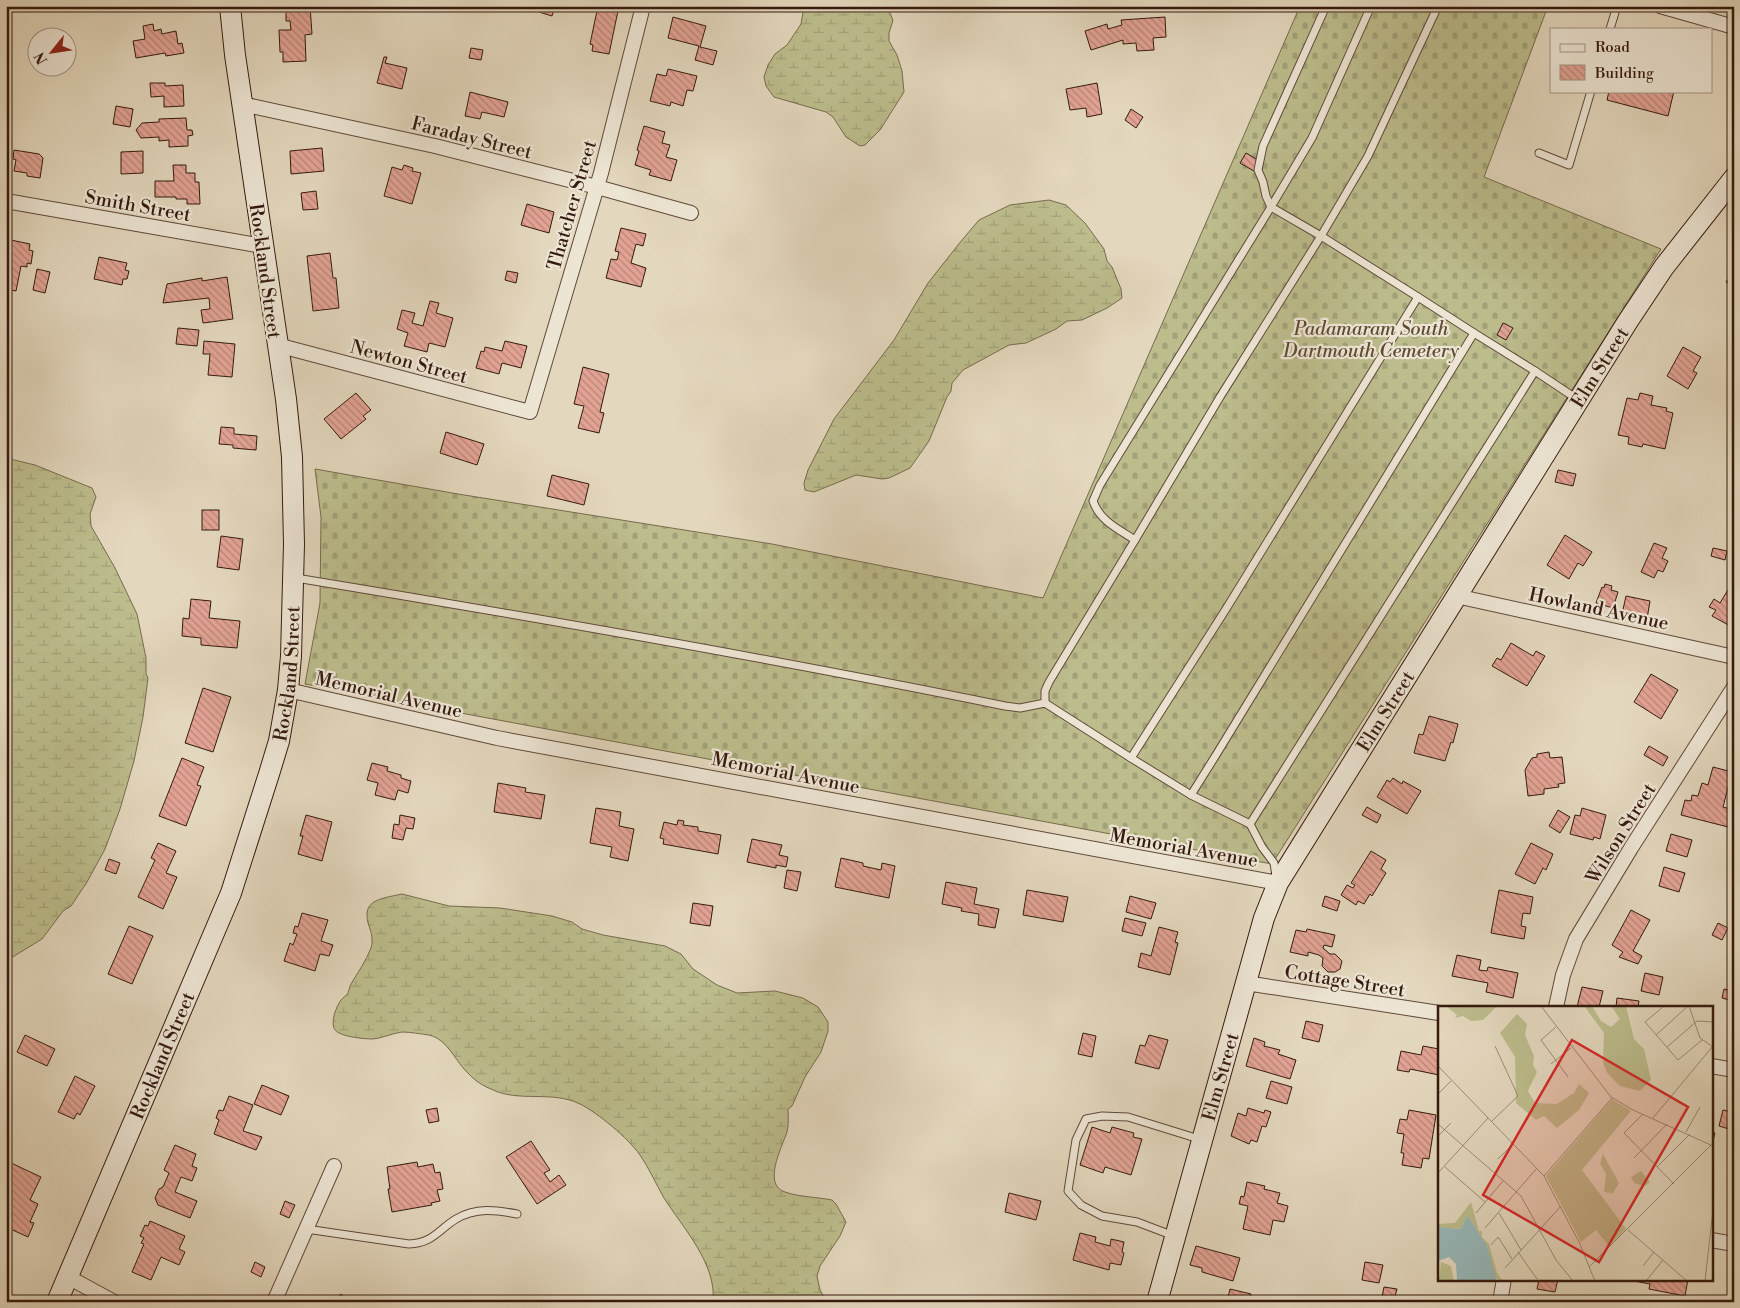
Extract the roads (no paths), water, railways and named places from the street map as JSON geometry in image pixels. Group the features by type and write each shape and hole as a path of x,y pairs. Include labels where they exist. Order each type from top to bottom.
{"street":[{"name":"Rockland Street","path":"57,1302 231,893 279,741 288,690 292,656 294,520 292,457 287,408 235,55 230,6"},
{"name":"Thatcher Street","path":"530,412 597,187 643,6"},
{"path":"1660,6 1734,27"},
{"name":"Faraday Street","path":"242,104 435,146 597,187 690,213"},
{"name":"Elm Street","path":"1157,1302 1264,918 1278,883 1628,321 1664,266 1734,178"},
{"name":"Smith Street","path":"6,201 263,246"},
{"name":"Newton Street","path":"277,345 530,412"},
{"name":"Howland Avenue","path":"1456,596 1734,657"},
{"name":"Wilson Street","path":"1556,1006 1563,975 1576,939 1631,848 1734,687"},
{"name":"Memorial Avenue","path":"288,690 497,738 1278,883"},
{"name":"Cottage Street","path":"1246,983 1438,1013"},
{"path":"1712,1066 1734,1070"},
{"path":"274,1302 334,1166"},
{"path":"1712,1240 1734,1244"},
{"path":"68,1277 114,1302"},
{"path":"1500,1302 1504,1280"}],"lane":[{"path":"1326,6 1263,146 1258,170 1266,196 1272,207 1474,332 1579,400"},
{"path":"1135,540 1103,519 1096,509 1093,502 1100,485 1272,207 1312,138 1371,6"},
{"path":"1045,703 1045,691 1049,682 1220,397 1321,236 1368,156 1438,6"},
{"path":"1610,28 1617,6"},
{"path":"1538,153 1569,165 1591,92"},
{"path":"1131,758 1226,610 1418,297"},
{"path":"1191,795 1474,332"},
{"path":"1250,824 1536,371"},
{"path":"293,577 623,634 886,682 1005,706 1020,708 1045,703 1191,795 1250,824 1262,847 1274,863 1278,883"},
{"path":"1176,1236 1137,1222 1102,1216 1081,1205 1068,1191 1076,1140 1086,1120 1102,1116 1128,1117 1202,1140"},
{"path":"306,1229 409,1244 421,1244 457,1219 476,1212 490,1210 517,1214"}],"park label":[{"name":"Padamaram South Dartmouth Cemetery","path":"1371,339"}]}
